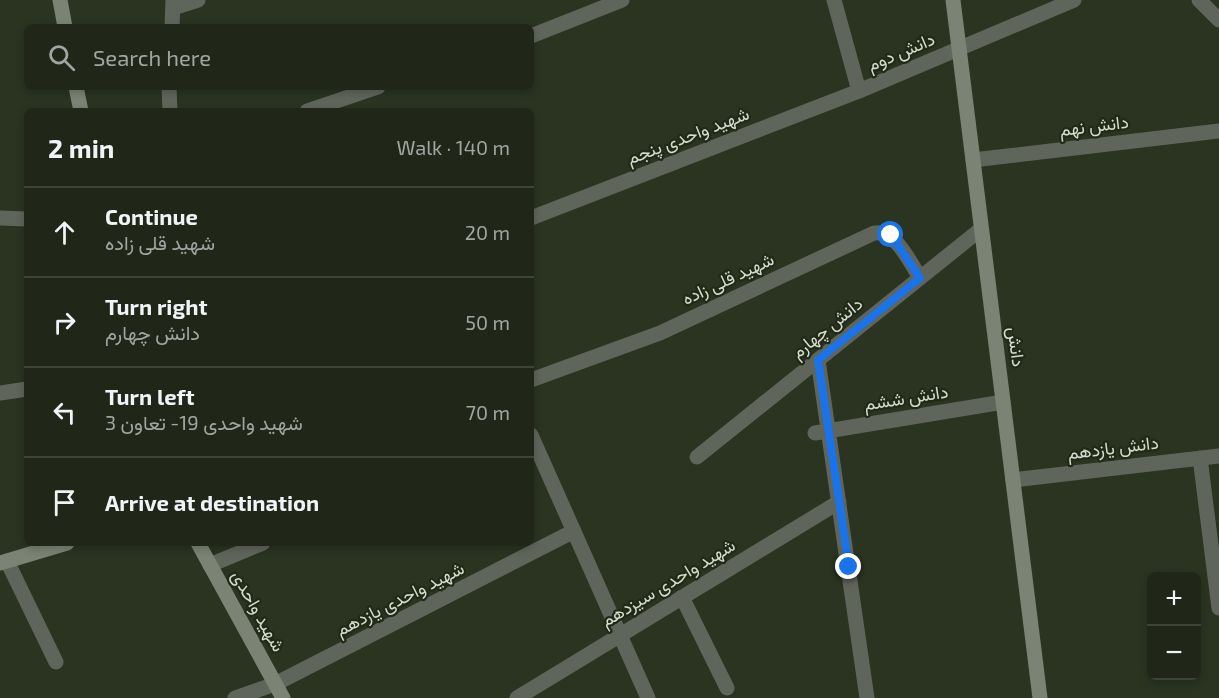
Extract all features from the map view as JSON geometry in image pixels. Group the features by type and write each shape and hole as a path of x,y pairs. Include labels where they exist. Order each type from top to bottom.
{"street":[{"path":"60,0 64,24"},
{"path":"172,24 173,4 198,0"},
{"path":"534,35 622,0"},
{"path":"834,0 859,91"},
{"name":"دانش","path":"953,0 1040,698"},
{"name":"دانش دوم","path":"859,91 1074,0"},
{"path":"1199,0 1219,20"},
{"path":"77,90 80,108"},
{"path":"169,90 170,108"},
{"path":"316,108 369,90"},
{"name":"شهید واحدی پنجم","path":"534,217 859,91"},
{"name":"دانش نهم","path":"973,160 1219,131"},
{"path":"0,218 24,219"},
{"name":"دانش چهارم","path":"697,457 981,229"},
{"name":"شهید قلی زاده","path":"534,379 660,333 874,233 891,235 920,278"},
{"path":"818,360 822,432 839,501 867,698"},
{"path":"0,393 24,389"},
{"name":"دانش ششم","path":"822,432 1003,402"},
{"path":"534,442 648,698"},
{"name":"دانش یازدهم","path":"1012,480 1219,456"},
{"path":"1200,458 1219,608"},
{"name":"شهید واحدی سیزدهم","path":"526,696 839,501"},
{"name":"شهید واحدی یازدهم","path":"235,698 279,691 574,531"},
{"path":"56,662 3,562 57,546"},
{"name":"شهید واحدی","path":"200,546 279,691"},
{"path":"210,565 256,546"},
{"path":"682,597 727,688"}],"route":[{"path":"849,567 818,360 920,278 891,235"}]}
